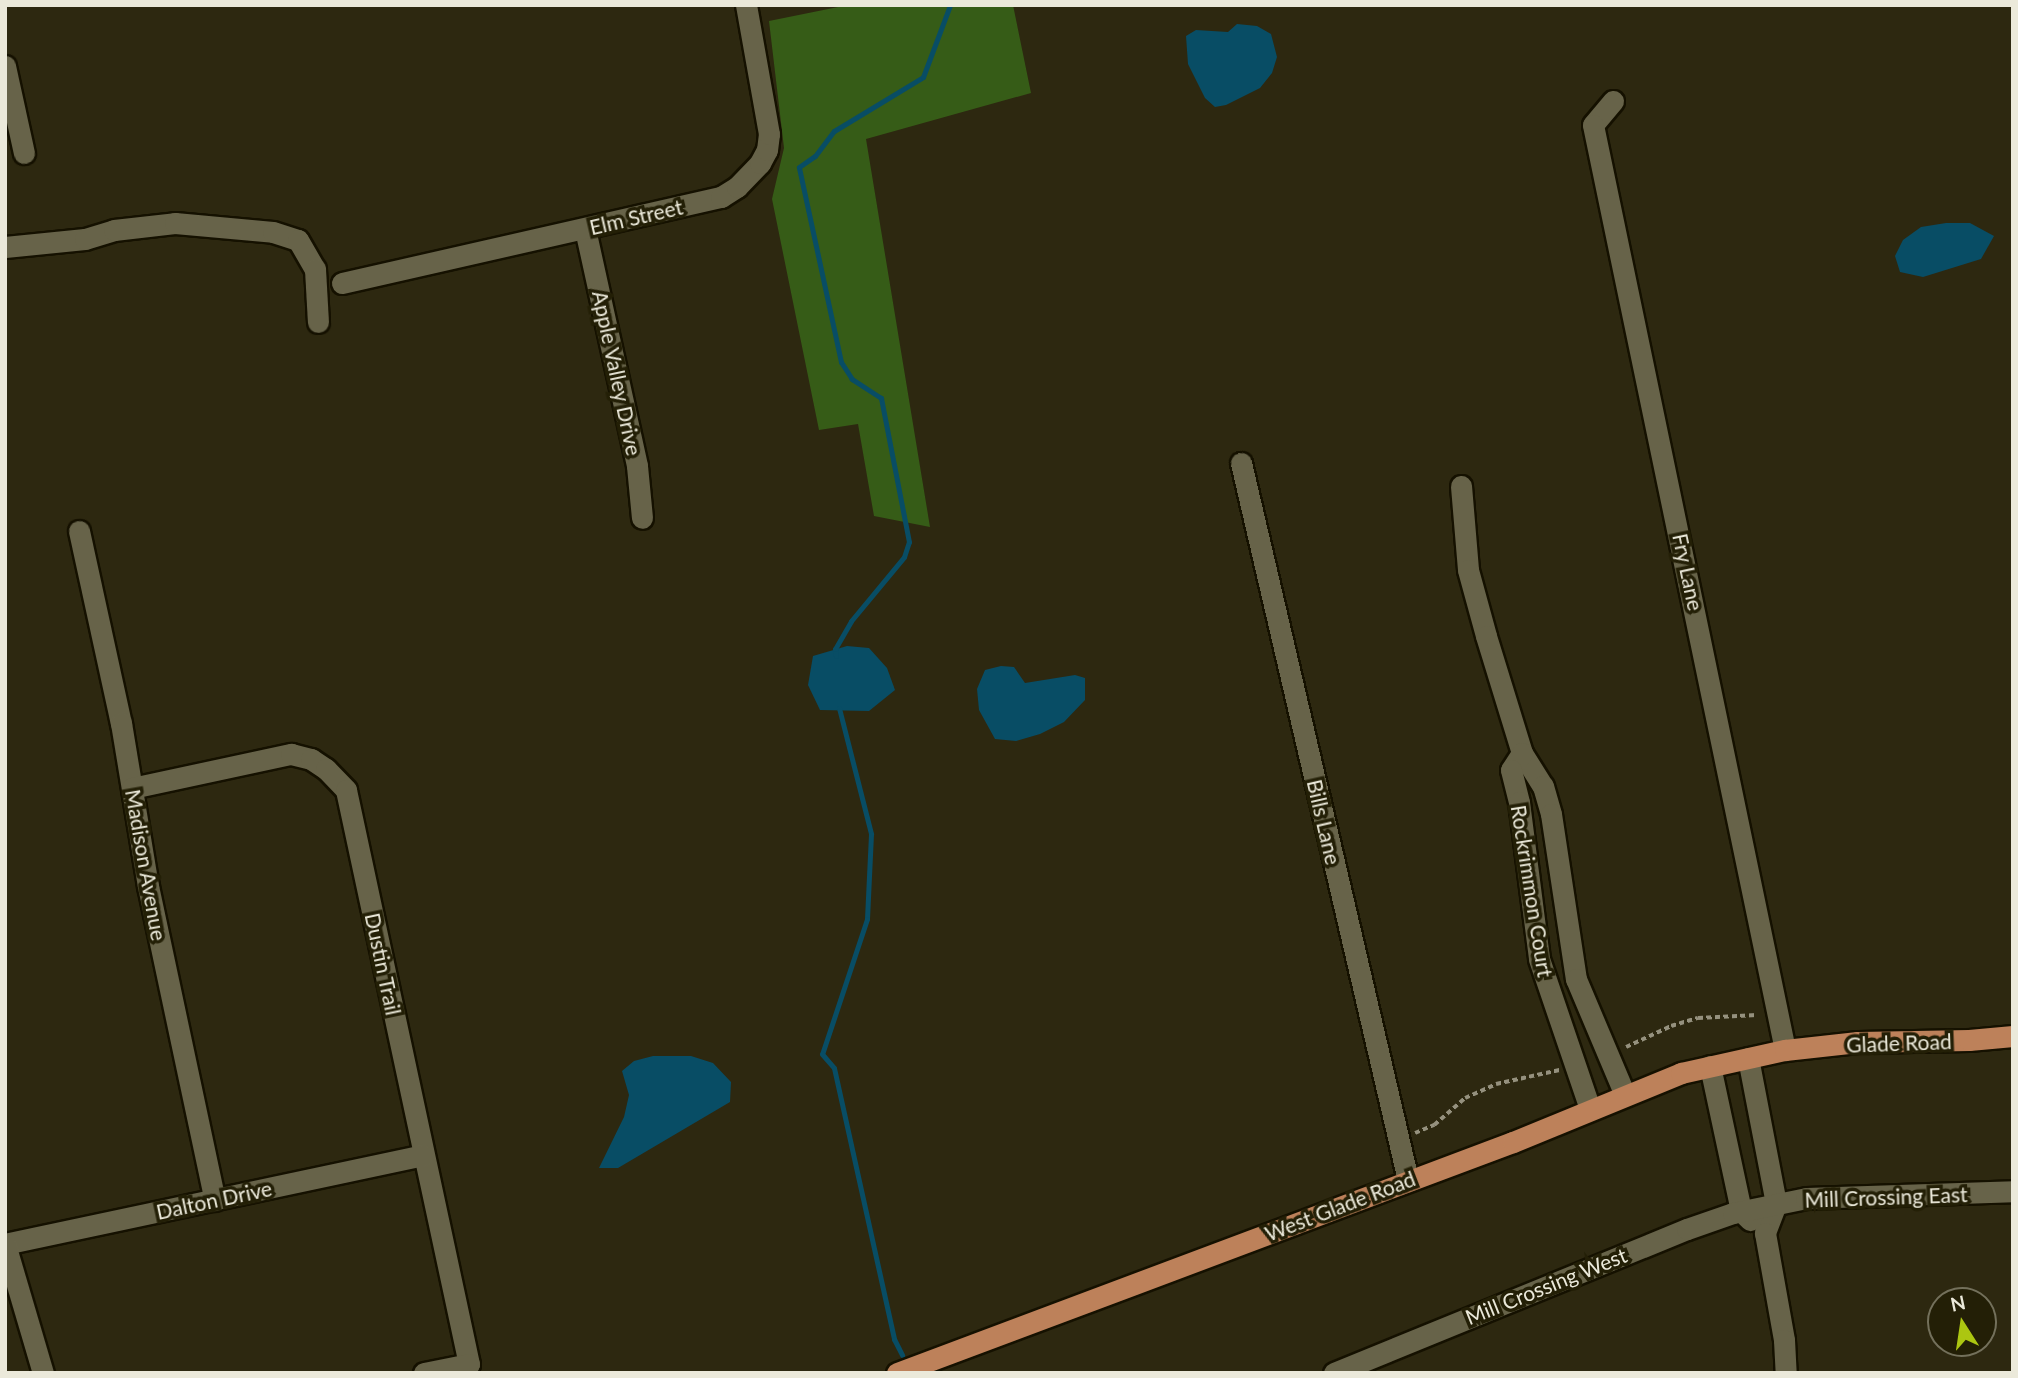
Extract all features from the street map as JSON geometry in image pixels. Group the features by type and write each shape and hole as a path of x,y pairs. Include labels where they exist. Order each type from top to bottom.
{"main road":[{"name":"Glade Road","path":"1785,1050 1858,1042 1969,1041 2013,1036"},
{"name":"West Glade Road","path":"897,1373 1408,1180 1681,1073 1785,1050"}],"street":[{"name":"Elm Street","path":"342,283 721,197 751,175 767,150 769,134 746,5"},
{"path":"6,69 24,153"},
{"name":"Fry Lane","path":"1613,101 1593,125 1785,1050"},
{"path":"5,247 85,239 114,230 175,223 273,232 298,240 316,269 318,322"},
{"name":"Apple Valley Drive","path":"585,229 637,466 642,518"},
{"name":"Bills Lane","path":"1241,463 1408,1180"},
{"name":"Rockrimmon Court","path":"1461,486 1468,570 1522,752 1543,786 1551,814 1576,979 1625,1095"},
{"name":"Madison Avenue","path":"79,531 121,723 148,886 215,1199"},
{"name":"Rockrimmon Court","path":"1522,752 1511,770 1519,802 1538,952 1558,1020 1590,1110"},
{"name":"Dustin Trail","path":"132,788 290,754 311,759 326,769 346,790 469,1364 424,1373"},
{"path":"1527,878 1559,874"},
{"path":"1538,952 1570,946"},
{"path":"1558,1020 1587,1009"},
{"path":"1748,1058 1759,1208 1765,1233"},
{"path":"1710,1066 1759,1208 1784,1340 1786,1373"},
{"name":"Dalton Drive","path":"5,1244 423,1155"},
{"name":"Mill Crossing East","path":"1759,1208 1807,1198 2013,1191"},
{"name":"Mill Crossing West","path":"1334,1373 1687,1229 1759,1208"},
{"path":"5,1244 43,1373"}],"green space":[{"path":"848,5 1013,5 1031,93 866,139 930,527 874,516 858,424 819,430 772,199 784,148 769,21"}],"water":[{"path":"1237,24 1257,26 1271,34 1277,57 1272,73 1260,88 1226,105 1215,107 1205,98 1188,64 1186,36 1196,30 1228,32"},
{"path":"1970,223 1994,236 1981,259 1923,277 1900,272 1895,256 1903,240 1921,227"},
{"path":"847,646 869,648 887,668 895,690 869,711 820,710 808,685 813,656"},
{"path":"1001,666 1014,667 1025,683 1075,675 1085,678 1085,700 1064,722 1040,734 1016,741 995,739 979,710 977,689 985,670"},
{"path":"653,1056 691,1056 713,1063 731,1082 730,1102 618,1168 599,1168 624,1117 629,1095 622,1071 634,1061"}],"waterway":[{"path":"836,656 835,649 851,621 904,557 909,542 881,398 852,379 841,362 799,167 815,156 834,131 923,77 950,5"},
{"path":"839,708 871,834 867,919 822,1054 834,1068 894,1339 902,1355"}]}
